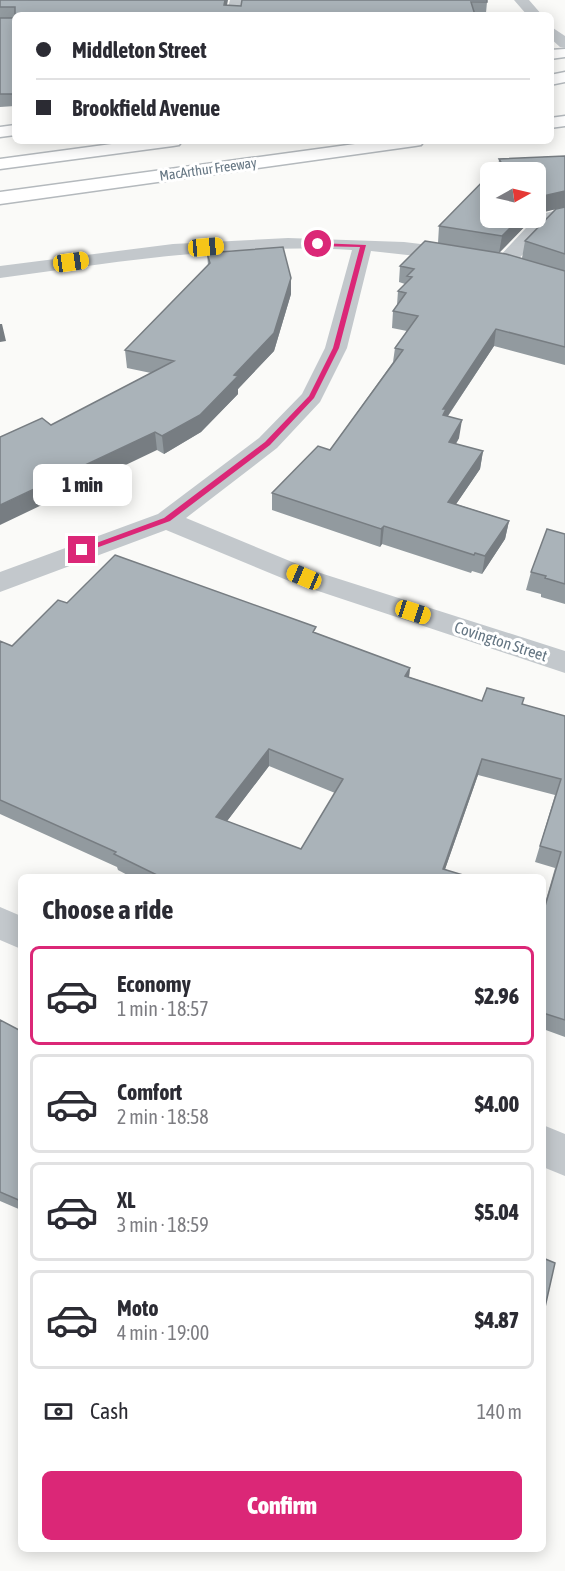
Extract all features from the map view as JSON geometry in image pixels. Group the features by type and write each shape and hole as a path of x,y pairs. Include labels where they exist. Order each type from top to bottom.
{"main road":[{"name":"MacArthur Freeway","path":"0,164 150,144"},
{"name":"MacArthur Freeway","path":"0,198 392,144"},
{"path":"45,210 302,156"}],"street":[{"path":"521,0 532,12"},
{"path":"554,34 565,44"},
{"path":"505,262 545,219 565,214"},
{"path":"0,272 118,255 249,243 363,245 437,251 505,262 525,268"},
{"path":"0,584 19,574 167,520 268,443 312,397 336,348 363,245"},
{"name":"Covington Street","path":"167,520 304,577 565,662"},
{"path":"0,923 18,932"},
{"path":"546,1147 565,1155"}],"building":[{"path":"0,0 225,0 224,5 241,6 242,0 487,0 487,2 471,2 474,12 15,12 15,7 0,7"},
{"path":"0,18 12,18 12,94 0,94"},
{"path":"565,156 565,191 546,195 546,162 501,162 499,159"},
{"path":"480,184 480,228 510,228 502,236 439,226"},
{"path":"565,207 565,254 525,241 538,228 546,228 546,219 556,209"},
{"path":"425,241 506,254 565,271 565,347 496,329 443,409 446,409 443,415 462,420 449,442 483,451 448,502 509,521 485,556 475,553 474,555 384,526 381,529 272,493 318,446 330,450 403,350 395,348 418,316 393,311 406,293 398,291 412,277 407,276 414,269 400,266"},
{"path":"283,247 291,278 274,333 234,375 238,376 200,415 162,436 155,432 0,505 0,437 42,418 51,425 174,361 125,350 210,263 207,253"},
{"path":"547,529 565,534 565,584 531,572"},
{"path":"115,555 316,627 313,632 410,668 405,676 482,701 487,688 524,698 522,704 565,716 565,1020 546,1014 546,903 561,852 540,846 561,779 482,759 443,869 460,874 155,874 114,854 116,852 0,800 0,641 12,646 58,600 67,603","holes":["269,749 343,779 301,849 216,817"]},
{"path":"0,1020 18,1029 18,1200 0,1192"},
{"path":"546,1259 555,1263 546,1303"}],"route":[{"path":"82,550 167,520 268,443 312,397 336,348 363,245 318,244"}]}
